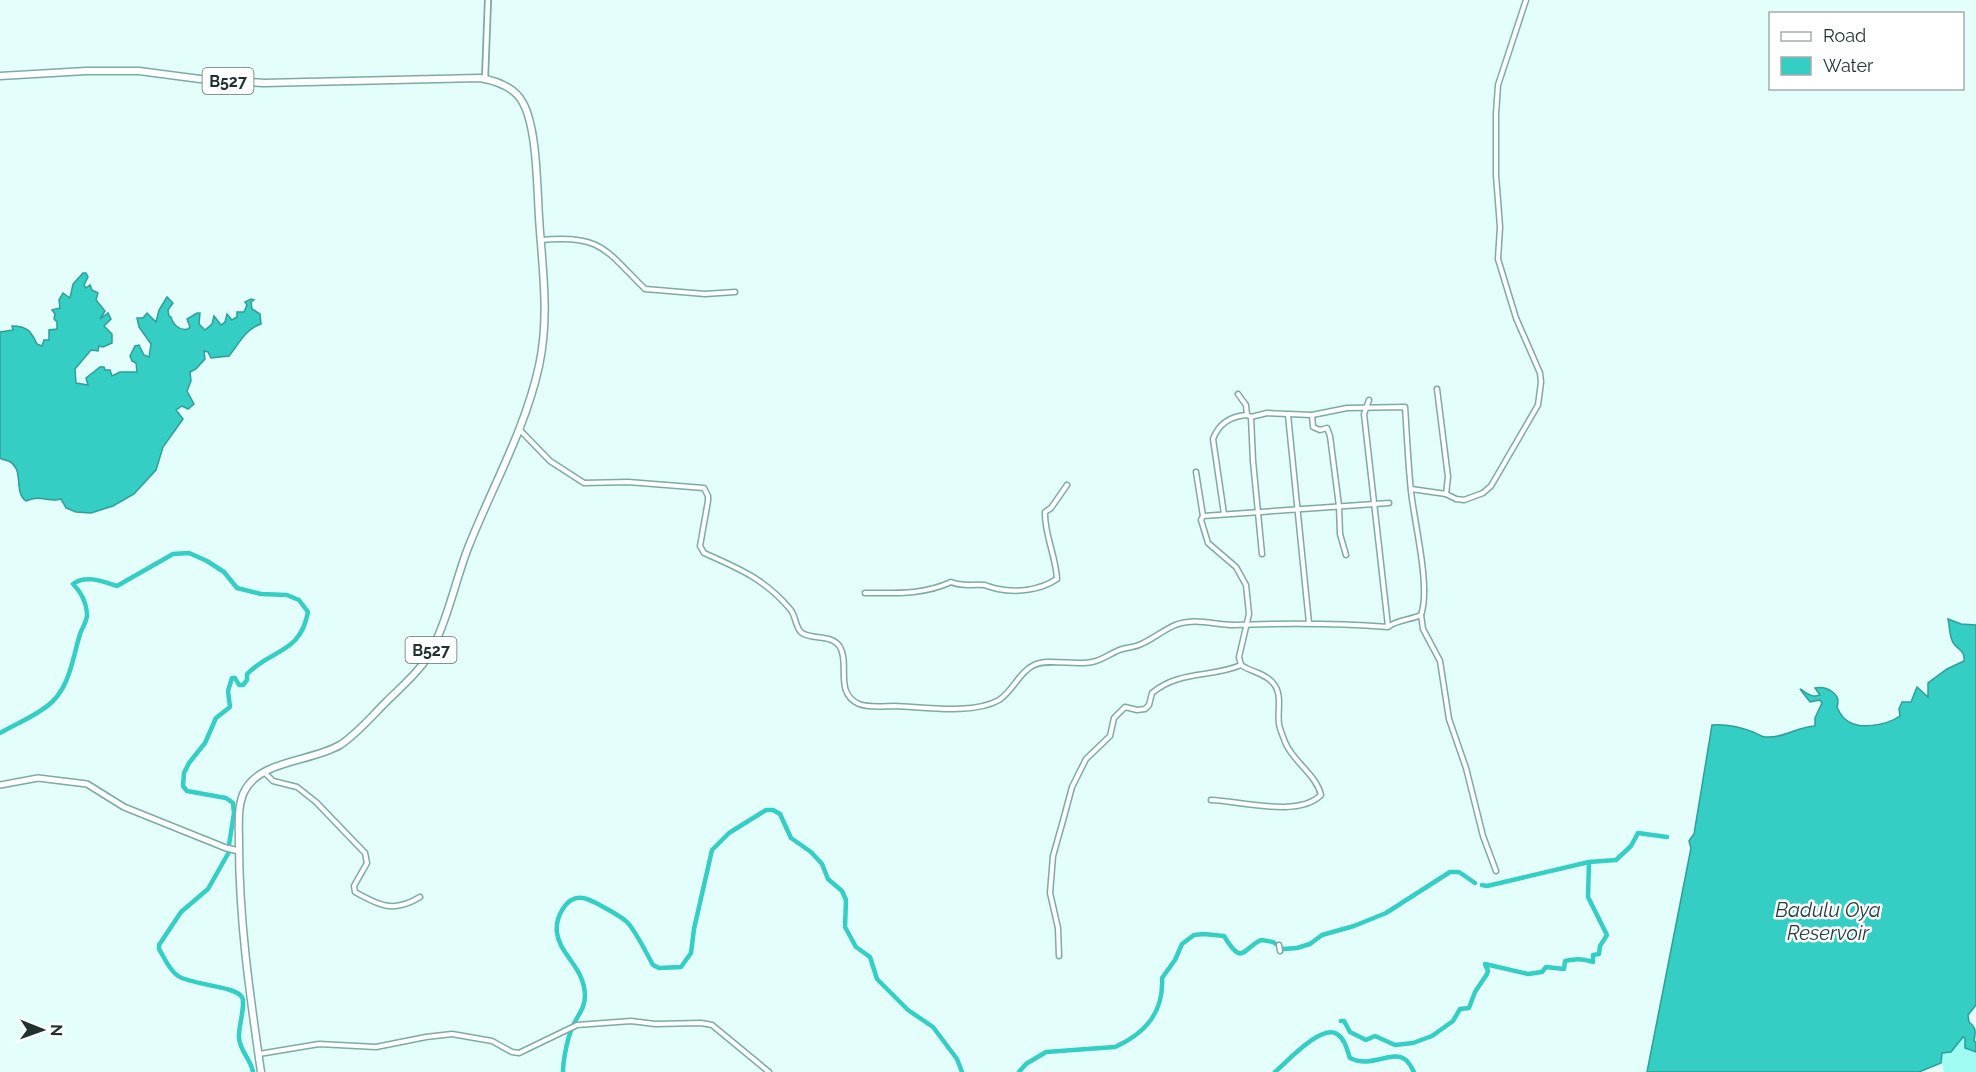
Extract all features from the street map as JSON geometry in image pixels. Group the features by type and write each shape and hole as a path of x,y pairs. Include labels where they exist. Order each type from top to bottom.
{"main road":[{"name":"B527","path":"0,76 86,71 139,71 200,79 264,83 485,79 508,87 520,99 526,110 533,147 541,240 546,307 544,338 534,387 519,429 466,551 433,648 420,667 346,741 327,752 264,772 249,783 241,800 239,851 242,930 261,1072"},
{"path":"0,785 38,778 87,784 124,807 226,848 239,851"}],"street":[{"path":"485,79 488,0"},
{"path":"1411,489 1446,494 1464,500 1483,493 1491,486 1538,405 1540,373 1516,318 1498,259 1500,227 1496,165 1496,114 1498,85 1526,0"},
{"path":"541,240 576,238 603,248 616,257 645,290 705,294 735,292"},
{"path":"1437,389 1448,477 1446,494"},
{"path":"1238,394 1249,416 1262,554"},
{"path":"1369,400 1365,408 1388,627"},
{"path":"1224,514 1213,439 1216,429 1225,422 1236,416 1267,412 1312,415 1347,408 1405,408 1411,489 1423,578 1424,608 1421,615 1423,629 1440,661 1449,719 1466,768 1483,836 1496,871"},
{"path":"1287,415 1309,622"},
{"path":"1312,415 1313,427 1328,430 1339,506 1340,534 1346,555"},
{"path":"519,429 550,461 584,483 628,482 704,488 708,496 700,546 704,553 767,584 792,610 803,633 829,639 838,644 841,650 844,685 849,697 861,705 941,710 983,706 1002,698 1022,674 1038,663 1094,662 1118,650 1138,645 1187,621 1232,625 1309,622 1388,627 1393,622 1410,620 1421,615"},
{"path":"1196,472 1203,516 1201,520 1208,543 1236,567 1246,585 1249,614 1239,657 1241,665 1265,676 1275,684 1278,695 1279,723 1284,741 1288,749 1310,774 1321,795 1314,802 1272,807 1211,800"},
{"path":"865,593 902,594 935,590 951,582 962,586 984,585 998,590 1035,589 1048,584 1057,579 1057,574 1045,512 1055,503 1067,485"},
{"path":"1203,516 1389,504"},
{"path":"1059,956 1058,928 1050,893 1053,855 1072,787 1086,759 1110,736 1114,718 1125,707 1145,709 1149,705 1152,693 1168,682 1206,672 1211,674 1241,665"},
{"path":"264,772 273,781 297,787 316,802 365,854 368,860 354,886 355,892 387,907 398,907 420,897"},
{"path":"259,1054 319,1044 376,1047 452,1034 492,1041 512,1052 519,1053 573,1026 631,1021 655,1024 701,1023 712,1025 769,1072"}],"shaded area":[{"path":"1963,1037 1965,1048 1976,1052 1976,1072 1944,1072 1942,1053 1951,1052"}],"water":[{"path":"83,273 86,273 88,277 84,285 86,288 90,285 92,290 98,293 96,300 105,311 100,319 108,313 111,319 104,326 112,334 112,343 103,347 99,346 98,351 91,350 75,369 76,383 88,385 86,378 100,367 110,370 112,376 120,372 137,372 136,363 130,356 135,346 139,345 144,355 149,357 151,344 139,327 137,318 143,318 147,313 156,322 159,310 167,297 173,303 168,310 169,316 175,325 182,329 190,327 187,319 197,313 200,313 199,324 205,330 212,324 214,316 221,325 225,322 227,314 232,320 237,317 237,312 244,312 247,305 245,302 251,299 254,300 251,302 252,309 260,314 261,324 246,333 229,356 211,358 208,352 204,351 205,359 190,372 191,381 187,391 194,404 188,409 182,406 176,410 183,419 163,447 156,470 134,494 113,506 91,513 76,512 66,508 61,499 36,498 26,501 20,492 17,470 14,465 0,458 0,332 13,330 12,326 21,327 28,330 37,344 42,346 44,340 49,340 49,330 57,329 55,314 52,310 60,308 59,300 63,293 70,298 73,284"},
{"name":"Badulu Oya Reservoir","path":"1948,619 1961,624 1976,625 1976,1005 1968,1015 1969,1022 1975,1030 1976,1052 1965,1048 1963,1037 1951,1052 1942,1053 1941,1063 1919,1072 1647,1072 1691,848 1689,841 1694,834 1712,725 1738,727 1766,737 1779,736 1815,726 1815,718 1822,703 1820,700 1810,702 1800,689 1809,695 1820,695 1815,688 1828,689 1835,694 1839,712 1850,723 1864,726 1894,719 1900,716 1899,709 1902,702 1911,702 1917,687 1928,697 1928,683 1947,669 1964,661 1963,653 1951,639"}],"waterway":[{"path":"0,733 46,707 63,687 87,616 84,601 73,584 78,581 89,579 117,586 173,554 189,553 224,572 237,588 261,594 287,595 299,600 308,612 299,636 247,674 247,680 243,685 239,685 235,678 232,678 228,691 230,707 216,718 205,743 184,773 183,786 187,791 226,798 233,803 234,813 229,845"},
{"path":"563,1072 568,1040 585,1000 581,977 562,948 557,933 558,921 563,909 571,900 577,898 593,901 627,922 653,965 659,968 681,967 691,953 694,929 712,850 729,833 766,810 773,810 780,814 791,838 811,852 822,864 828,879 842,891 846,900 845,927 856,947 870,957 877,979 908,1010 933,1027 957,1059 962,1072"},
{"path":"1482,885 1487,886 1589,862 1616,860 1631,846 1638,833 1667,837"},
{"path":"229,852 208,889 181,912 159,945 159,949 169,967 178,976 193,982 231,990 242,997 239,1038 253,1072"},
{"path":"1341,1021 1344,1021 1350,1032 1366,1040 1375,1036 1395,1045 1413,1043 1432,1036 1453,1021 1460,1009 1469,1008 1475,992 1487,974 1485,964 1528,974 1542,972 1546,967 1564,969 1565,961 1569,960 1582,959 1593,962 1593,955 1599,954 1600,946 1607,935 1588,897 1589,862"},
{"path":"1019,1072 1026,1064 1046,1052 1115,1047 1136,1035 1151,1020 1156,1011 1160,1001 1162,978 1175,960 1182,944 1194,935 1224,936 1239,953 1261,940 1273,942 1283,949 1297,948 1310,944 1322,935 1354,926 1386,913 1450,872 1459,872 1475,883"},
{"path":"1275,1072 1314,1039 1330,1032 1342,1039 1350,1058 1366,1061 1400,1057 1407,1061 1414,1072"}]}
